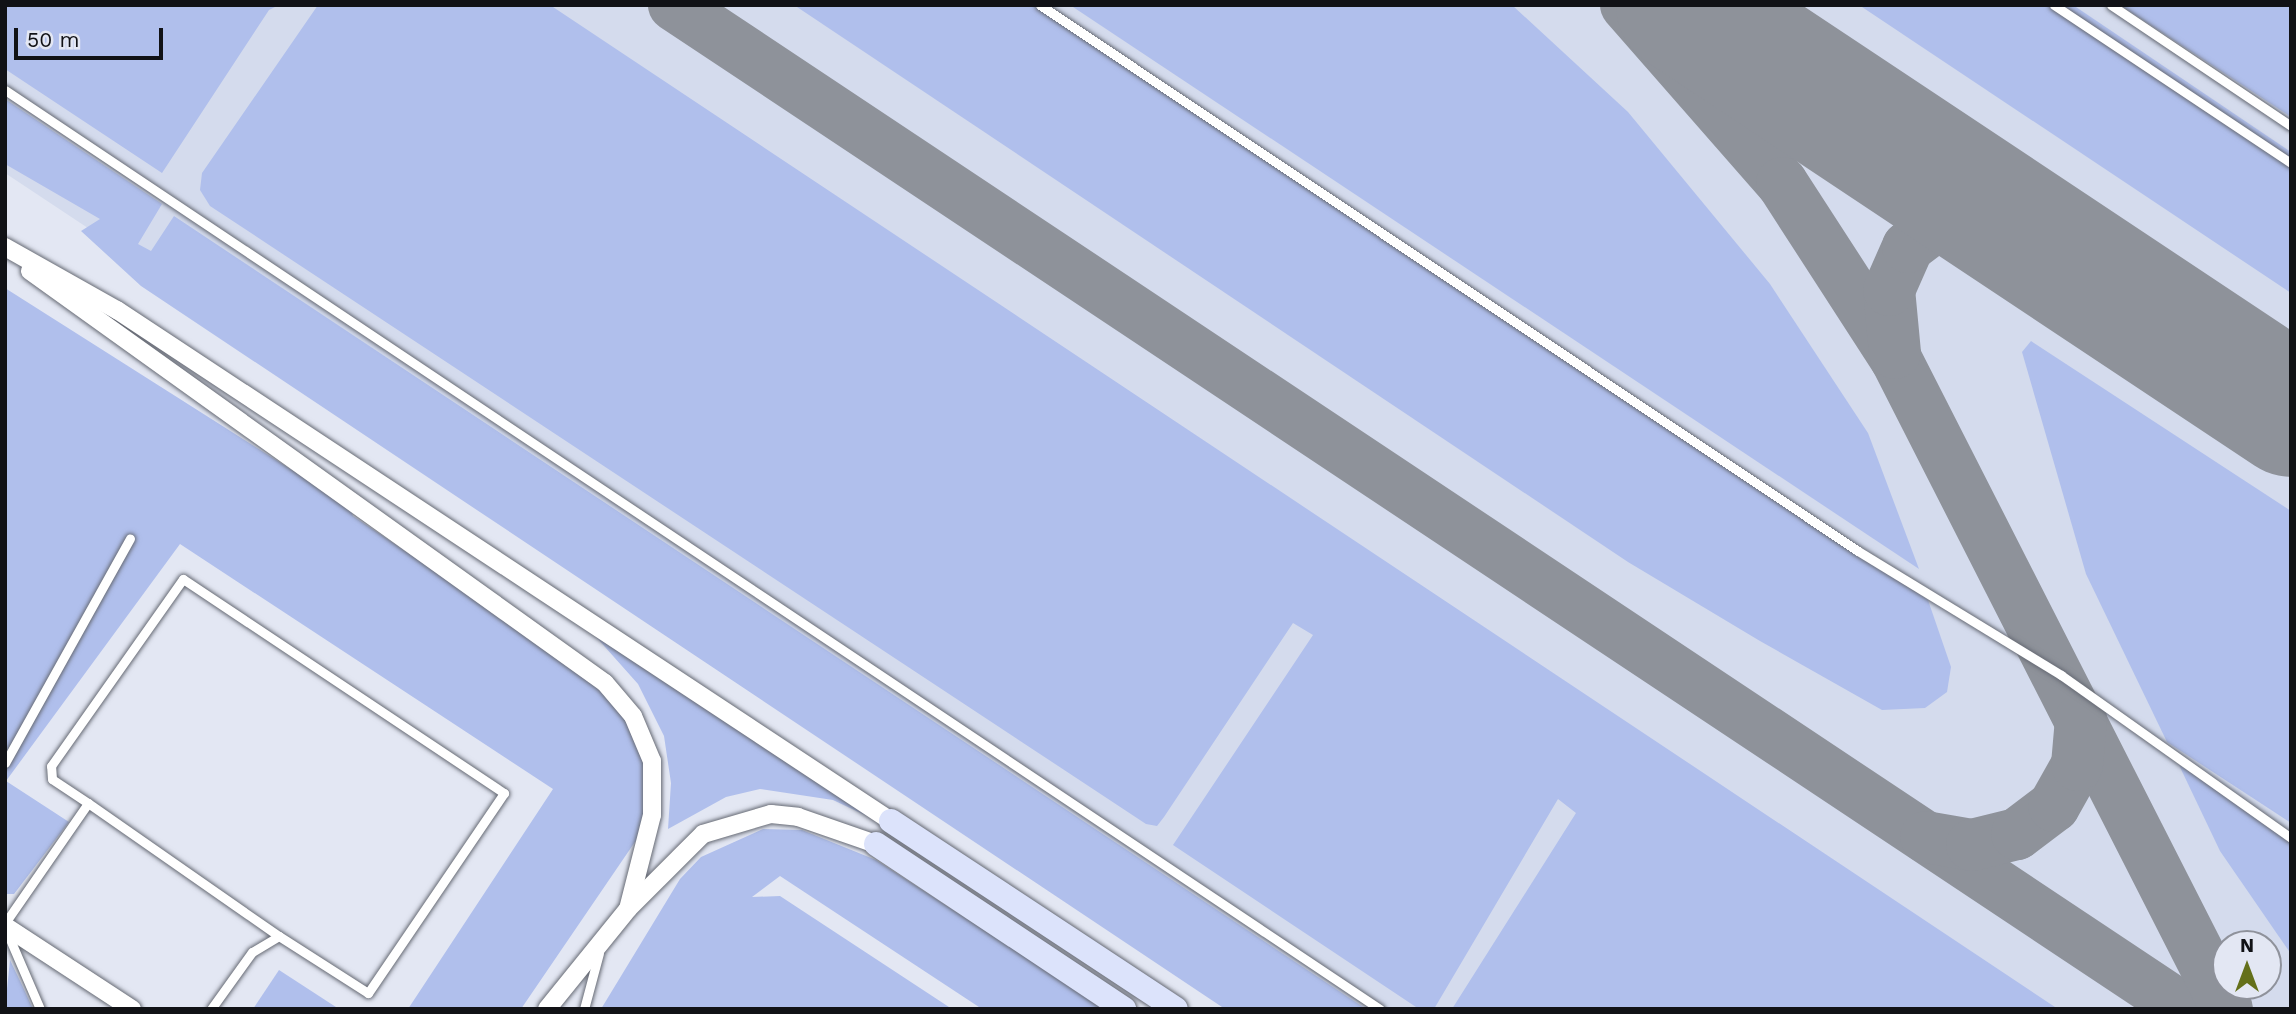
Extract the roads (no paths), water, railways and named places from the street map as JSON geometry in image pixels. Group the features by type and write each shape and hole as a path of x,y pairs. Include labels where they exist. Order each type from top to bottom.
{"main road":[{"path":"891,821 1176,1009"},
{"path":"876,844 1124,1009"}],"street":[{"path":"5,247 117,310 891,821"},
{"path":"5,252 606,683 633,716 652,761 652,815 628,909"},
{"path":"547,1009 628,909 681,850 725,823 798,817 876,844"},
{"path":"5,926 132,1009"}],"lane":[{"path":"1040,5 1858,551 2061,676 2291,838"},
{"path":"2054,5 2291,163"},
{"path":"2111,5 2291,126"},
{"path":"5,90 1380,1009"},
{"path":"5,763 130,538"},
{"path":"183,579 504,793 368,993 279,936 52,779 51,766 183,579"},
{"path":"5,745 20,737"},
{"path":"40,1009 5,926 88,803"},
{"path":"211,1009 252,952 279,936"},
{"path":"583,1009 603,941"}]}
